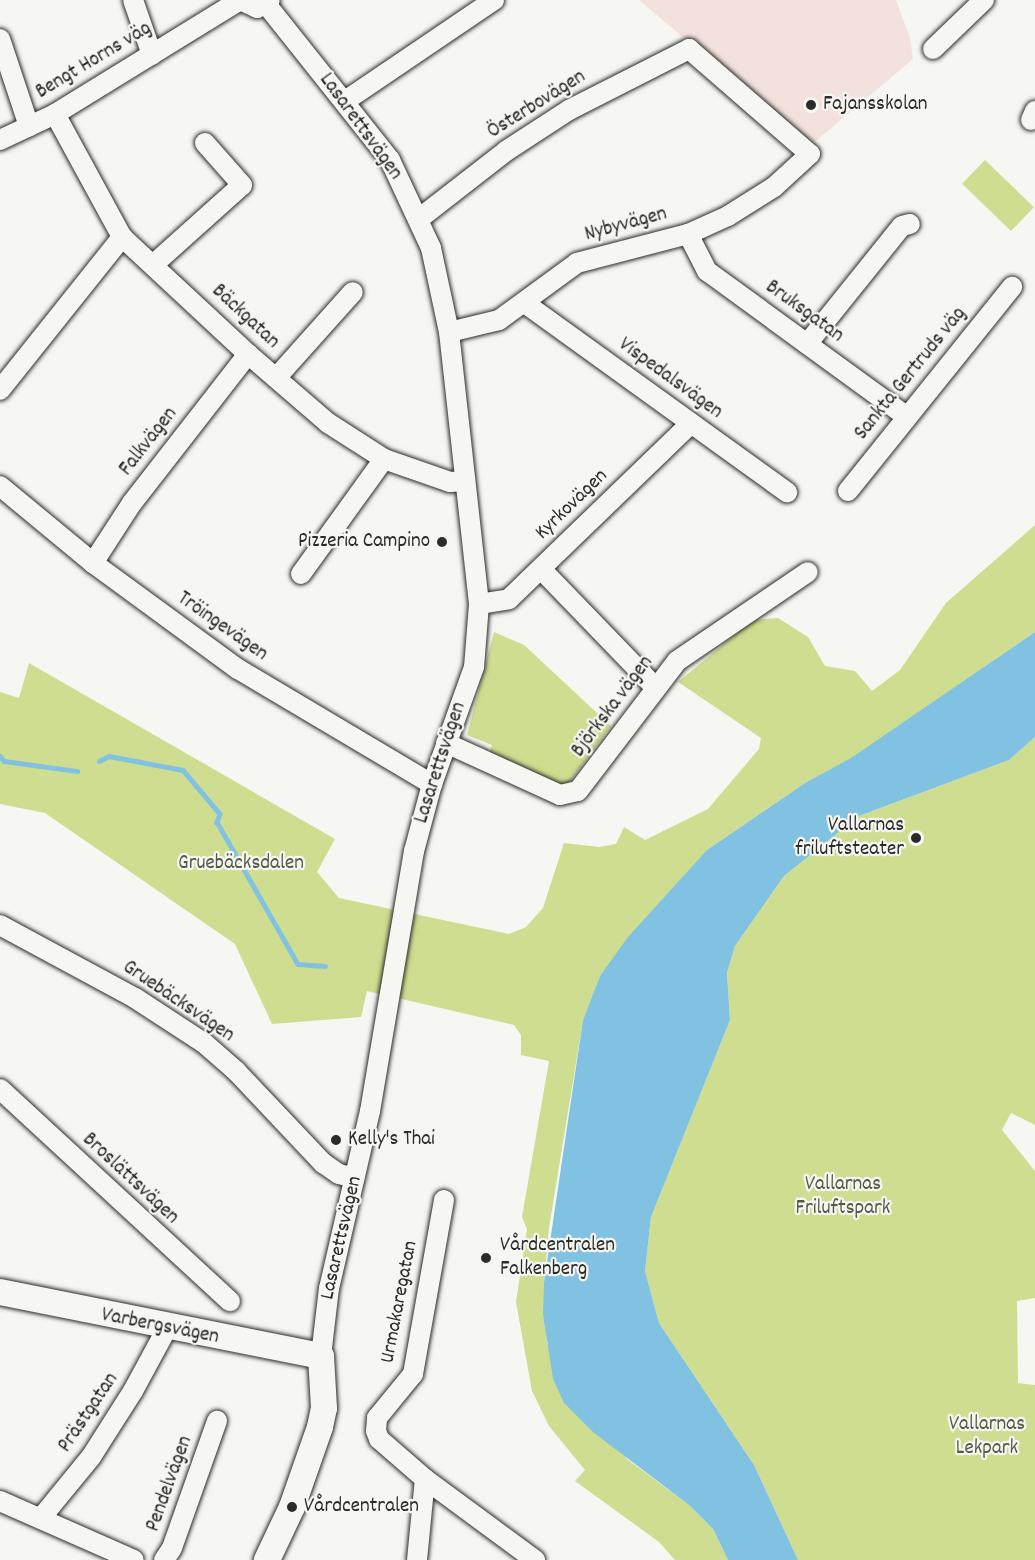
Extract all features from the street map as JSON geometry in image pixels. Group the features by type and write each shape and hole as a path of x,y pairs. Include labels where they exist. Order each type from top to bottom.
{"main road":[{"name":"Varbergsvägen","path":"0,1292 167,1328 321,1356"},
{"name":"Lasarettsvägen","path":"267,1560 292,1507 320,1427 324,1408 321,1356"}],"street":[{"path":"133,0 152,55"},
{"name":"Bengt Horns väg","path":"0,140 55,114 240,0"},
{"name":"Lasarettsvägen","path":"240,0 250,7 268,2 390,160 420,218 431,248 449,332 479,604 474,667 432,784 402,906 382,1041 356,1178 329,1288 321,1356"},
{"path":"345,101 494,0"},
{"path":"933,49 984,0"},
{"path":"0,39 29,126"},
{"name":"Österbovägen","path":"420,218 506,151 569,111 689,49 810,154"},
{"name":"Bäckgatan","path":"55,114 122,237 154,264 249,354 328,423 384,459 450,482 465,481"},
{"path":"154,264 242,185 205,143"},
{"name":"Nybyvägen","path":"449,332 485,325 526,304 554,278 577,263 688,234 728,216 774,187 810,154"},
{"path":"807,344 902,226 910,224"},
{"name":"Bruksgatan","path":"688,234 707,271 906,416"},
{"path":"0,390 122,237"},
{"name":"Sankta Gertruds väg","path":"848,491 1012,287"},
{"path":"276,378 353,292"},
{"name":"Vispedalsvägen","path":"526,304 787,492"},
{"name":"Falkvägen","path":"93,563 132,503 249,354"},
{"name":"Kyrkovägen","path":"479,604 509,599 691,423"},
{"path":"301,574 384,459"},
{"name":"Tröingevägen","path":"0,486 93,563 238,669 432,784"},
{"path":"541,568 655,687"},
{"name":"Björkska vägen","path":"446,743 560,795 578,791 655,687 700,643 776,597 808,572"},
{"name":"Gruebäcksvägen","path":"6,928 135,999 204,1043 236,1071 322,1163 339,1174 356,1178"},
{"name":"Broslättsvägen","path":"0,1089 230,1301"},
{"name":"Urmakaregatan","path":"444,1200 413,1374 377,1418 376,1431 379,1439 425,1479 535,1560"},
{"name":"Prästgatan","path":"41,1518 91,1457 134,1391 167,1328"},
{"name":"Pendelvägen","path":"164,1560 172,1548 217,1421"},
{"path":"417,1560 425,1479"},
{"path":"0,1501 134,1560"}],"shaded area":[{"name":"Fajansskolan","path":"639,0 896,0 910,38 913,59 811,145"}],"green space":[{"path":"985,160 1034,207 1011,231 962,184"},
{"name":"Gruebäcksdalen","path":"1035,525 1035,632 851,759 805,783 707,850 600,976 583,1020 549,1228 544,1282 547,1344 627,1459 689,1505 713,1529 728,1560 675,1560 659,1542 575,1481 585,1470 549,1426 532,1391 516,1302 527,1229 522,1217 549,1061 521,1055 521,1035 514,1025 367,991 361,1017 272,1024 235,944 45,813 0,804 0,692 19,698 29,663 335,839 317,872 339,898 509,934 526,927 543,908 564,843 599,847 616,844 624,827 645,840 708,809 759,749 761,738 678,682 753,620 778,618 808,637 825,666 855,671 872,691 900,670 946,603"},
{"path":"494,632 524,645 611,726 565,788 488,758 492,745 467,735"},
{"name":"Vallarnas Friluftspark","path":"1035,737 1035,1125 1011,1113 1002,1130 1035,1171 1035,1298 1017,1301 1018,1383 1035,1385 1035,1560 798,1560 754,1465 659,1323 645,1271 651,1217 730,1020 727,973 735,946 784,876 859,816 1009,760"}],"water":[{"path":"1035,632 1035,737 1009,760 859,816 784,876 735,946 727,973 730,1020 651,1217 645,1271 659,1323 754,1465 798,1560 728,1560 713,1529 689,1505 593,1432 564,1403 553,1379 543,1314 544,1282 583,1020 600,976 628,937 707,850 805,783 851,758"}],"waterway":[{"path":"0,756 4,761 77,771"},
{"path":"99,761 109,756 183,770 220,814 217,822 298,964 325,966"}],"place":[{"name":"Fajansskolan","path":"811,105"},
{"name":"Pizzeria Campino","path":"442,542"},
{"name":"Vallarnas friluftsteater","path":"916,838"},
{"name":"Kelly's Thai","path":"336,1140"},
{"name":"Vårdcentralen Falkenberg","path":"486,1258"},
{"name":"Vårdcentralen","path":"292,1507"}],"park label":[{"name":"Vallarnas Lekpark","path":"987,1437"}]}
